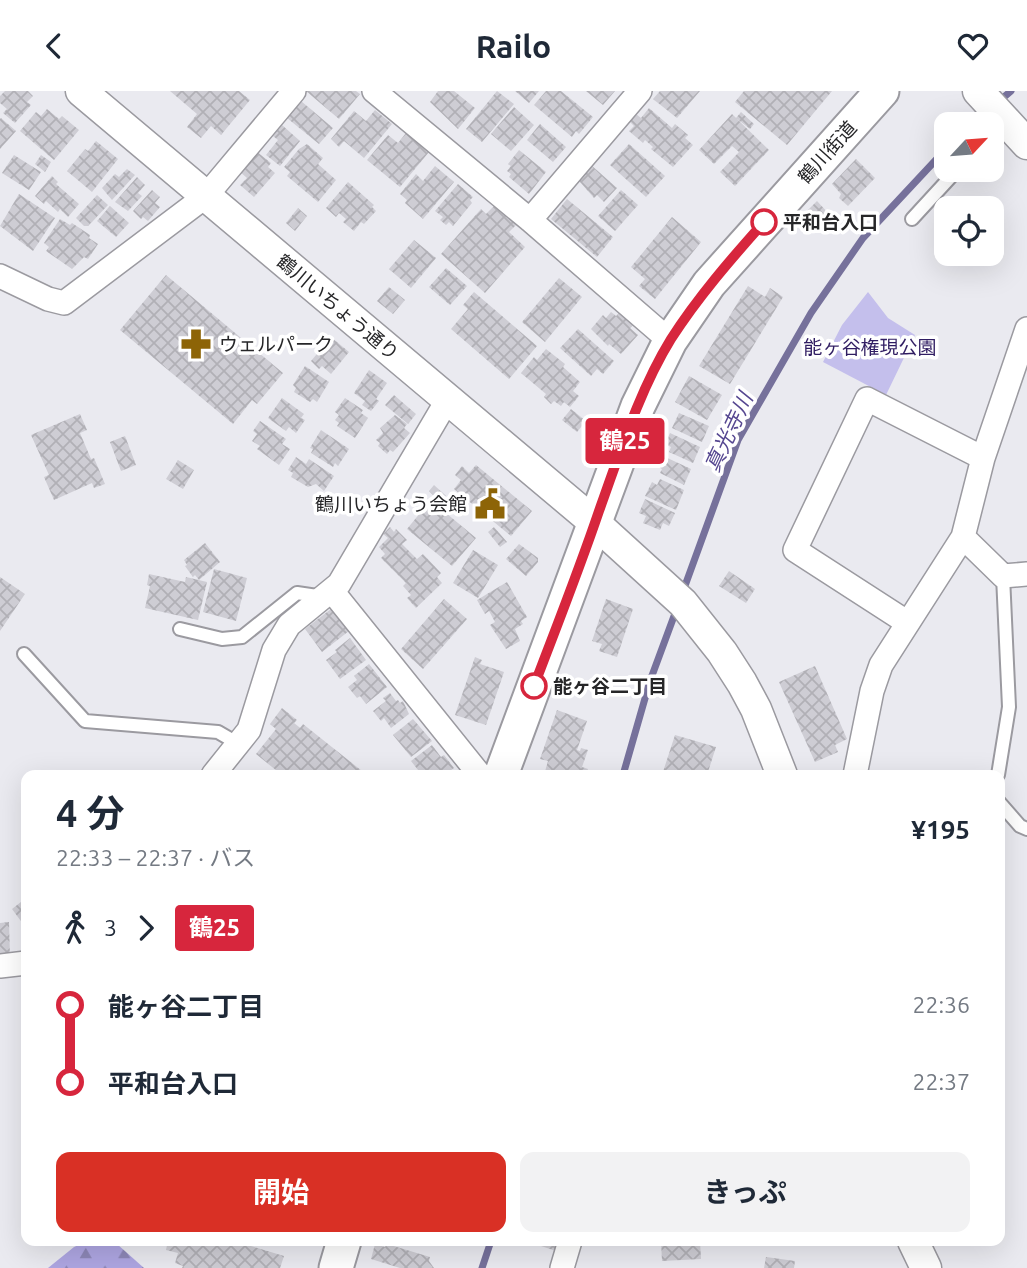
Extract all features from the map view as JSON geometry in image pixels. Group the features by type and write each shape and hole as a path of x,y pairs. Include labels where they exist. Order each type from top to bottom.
{"main road":[{"name":"鶴川街道","path":"503,770 638,406 670,341 709,285 882,91"},
{"path":"336,1268 343,1246"}],"street":[{"name":"鶴川いちょう通り","path":"81,91 595,523 667,588 696,618 742,683 756,709 780,770"},
{"path":"0,276 48,299 64,303 206,196 294,91"},
{"path":"374,91 530,220 670,341"},
{"path":"530,220 640,91"},
{"path":"979,93 1008,130"},
{"path":"856,770 872,691 881,665 963,537 983,458 1027,329"},
{"path":"908,623 795,550 867,398 983,458"},
{"path":"217,770 249,730 274,650 289,625 339,584 447,399"},
{"path":"963,537 1003,576 1027,574"},
{"path":"328,594 476,770"},
{"path":"0,966 21,964"},
{"path":"562,1268 569,1246"},
{"path":"915,1246 926,1268"}],"lane":[{"path":"912,219 946,182"},
{"path":"999,770 1009,707 1003,576"},
{"path":"180,629 222,639 242,637 297,593 328,594"},
{"path":"23,655 85,721 218,732 237,743"},
{"path":"1005,809 1020,826 1027,829"}],"green space":[{"name":"能ヶ谷権現公園","path":"868,292 888,318 915,335 886,395 823,362 842,325"},
{"path":"119,1246 144,1268 48,1268 74,1247"}],"building":[{"path":"5,91 28,91 33,96 27,102 31,105 15,123 3,113 7,109 0,103 0,96"},
{"path":"170,91 239,91 250,100 221,135 211,126 201,138 187,127 197,114"},
{"path":"306,91 356,91 360,94 339,119"},
{"path":"438,91 454,91 475,108 458,129 430,102"},
{"path":"497,91 514,104 482,142 466,129"},
{"path":"515,91 539,91 529,103"},
{"path":"546,91 561,91 593,117 579,134 576,131 572,137 534,105"},
{"path":"586,91 615,91 603,105"},
{"path":"660,91 700,91 677,118 653,99"},
{"path":"744,91 832,91 787,145 735,102"},
{"path":"301,101 333,128 319,144 287,118 296,103"},
{"path":"514,107 534,125 511,151 491,134"},
{"path":"649,108 672,128 675,124 688,135 685,138 693,145 673,167 651,149 653,147 645,140 643,143 629,131 634,126 630,122 636,114 641,118"},
{"path":"47,109 59,119 62,116 79,130 54,160 20,131 36,112 41,116"},
{"path":"375,110 392,124 364,158 344,141 339,147 331,139 354,111 366,121"},
{"path":"741,112 754,124 750,129 736,118"},
{"path":"732,114 769,150 735,186 720,172 739,152 732,146 714,164 699,150"},
{"path":"0,119 16,131 0,149"},
{"path":"540,124 566,147 553,162 527,140"},
{"path":"282,125 300,141 280,166 266,155 278,140 273,136"},
{"path":"406,133 429,152 400,187 367,160 388,135 398,143"},
{"path":"96,141 118,159 92,192 67,171 85,149 88,151"},
{"path":"307,144 323,158 318,164 336,180 318,202 287,176 290,172 284,167 299,149"},
{"path":"629,144 665,176 646,197 610,165"},
{"path":"519,150 546,172 529,194 509,177 511,174 507,171 511,166 508,164"},
{"path":"256,151 271,163 268,167 275,173 254,197 240,185 247,178 239,171"},
{"path":"14,155 41,172 29,190 2,173"},
{"path":"41,155 51,162 45,172 35,164"},
{"path":"856,159 875,178 848,206 839,198 841,194 832,184"},
{"path":"591,165 617,188 604,202 597,195 594,198 580,182 579,178"},
{"path":"435,166 454,182 423,219 405,203 407,200 400,194 416,174 423,181"},
{"path":"127,169 135,175 112,200 102,188 115,174 119,177"},
{"path":"52,176 58,182 56,184 79,204 68,217 60,209 58,212 46,201 44,204 35,196"},
{"path":"137,177 145,185 138,193 142,196 128,211 115,202"},
{"path":"348,182 374,205 372,207 376,211 354,231 343,222 346,219 339,213 336,217 326,208"},
{"path":"458,184 473,197 470,200 472,203 453,226 449,222 446,225 440,220 443,217 435,211"},
{"path":"152,190 160,197 155,203 160,207 148,221 143,217 141,219 133,211"},
{"path":"621,190 638,205 615,231 598,216"},
{"path":"19,194 55,218 33,251 0,226"},
{"path":"97,195 108,205 88,226 84,226 76,218"},
{"path":"567,199 613,237 597,257 551,219"},
{"path":"817,201 829,214 817,227 809,219 806,223 800,218"},
{"path":"110,206 129,223 116,237 97,221"},
{"path":"494,206 516,225 509,232 525,247 485,293 441,254 481,209 486,214"},
{"path":"298,208 307,216 295,231 286,223"},
{"path":"672,217 701,242 655,299 639,286 645,279 631,267"},
{"path":"60,219 70,225 72,223 98,244 88,259 84,257 72,269 46,251 49,247 44,243"},
{"path":"414,240 436,258 411,288 389,269"},
{"path":"446,268 467,286 450,305 429,287"},
{"path":"166,275 283,373 257,404 252,400 233,424 120,330"},
{"path":"559,278 582,297 545,342 522,322"},
{"path":"748,286 765,297 770,288 783,297 730,384 699,366"},
{"path":"389,287 405,300 393,314 377,301"},
{"path":"474,292 537,346 509,379 451,329 468,309 463,305"},
{"path":"611,312 616,316 619,313 633,325 630,328 638,335 621,354 609,344 608,346 591,329 603,315 606,318"},
{"path":"578,329 614,361 603,374 597,369 591,376 560,348"},
{"path":"331,337 349,352 331,374 322,366 319,369 311,361"},
{"path":"546,349 565,364 563,367 580,382 573,391 579,396 570,407 564,402 561,406 554,401 551,404 544,397 546,394 521,373 534,357 537,360"},
{"path":"305,366 329,382 317,402 313,399 310,402 294,392 296,388 293,385"},
{"path":"369,370 387,383 371,411 362,405 365,401 354,393"},
{"path":"689,376 722,395 707,420 675,402"},
{"path":"394,395 416,414 408,424 385,405"},
{"path":"282,398 304,414 301,418 305,420 296,433 289,427 286,431 268,418"},
{"path":"345,398 363,410 361,413 368,418 355,438 337,426 339,423 335,420 339,415 335,412"},
{"path":"571,409 586,421 577,432 562,420"},
{"path":"679,413 709,426 702,442 672,428"},
{"path":"80,414 87,430 80,433 105,484 94,488 92,483 54,500 44,477 49,475 31,435"},
{"path":"395,415 407,424 404,428 410,433 393,452 390,450 387,454 378,446 380,443 376,440 383,433 380,428"},
{"path":"260,421 286,439 282,444 290,449 279,465 257,449 260,446 252,441 257,434 253,431"},
{"path":"321,430 349,449 338,466 335,463 333,467 311,453 313,449 310,448"},
{"path":"670,433 700,447 693,463 669,452 671,447 665,444"},
{"path":"125,436 136,465 121,471 110,442"},
{"path":"661,455 691,469 684,485 660,473 662,469 657,466"},
{"path":"296,457 306,464 309,459 334,476 324,491 316,484 308,487 291,477 293,473 288,470"},
{"path":"178,460 194,470 183,489 166,479"},
{"path":"476,465 532,511 511,536 454,489 461,480 455,475 462,466 469,473"},
{"path":"660,479 684,490 676,510 645,496 652,482 657,485"},
{"path":"434,485 446,496 441,502 449,509 446,513 476,538 452,566 407,529 434,496 429,491"},
{"path":"645,499 675,513 669,526 663,523 660,530 643,523 646,516 639,513"},
{"path":"390,527 407,540 402,544 417,559 423,554 441,573 437,577 442,583 416,608 407,598 411,595 403,586 406,583 381,558 385,554 379,547 388,538 383,534"},
{"path":"494,527 507,542 500,547 488,532"},
{"path":"205,543 220,562 199,580 195,575 193,577 184,560"},
{"path":"519,544 538,558 538,562 526,576 506,559"},
{"path":"473,550 498,565 478,598 453,583"},
{"path":"214,569 247,578 236,621 203,612"},
{"path":"729,571 755,589 746,603 719,586"},
{"path":"149,574 185,582 186,577 207,582 198,620 145,608 150,586 147,585"},
{"path":"0,577 25,594 0,631"},
{"path":"507,582 527,617 521,621 523,624 515,629 520,641 506,649 490,625 495,622 489,611 485,614 477,600"},
{"path":"444,599 467,619 423,669 401,649"},
{"path":"606,599 633,609 617,657 599,651 602,644 592,641"},
{"path":"331,609 349,631 322,652 305,629"},
{"path":"350,638 366,660 340,679 326,660"},
{"path":"475,657 482,660 480,664 504,672 486,725 455,715"},
{"path":"369,664 387,687 366,704 348,687 357,680 354,676"},
{"path":"815,666 847,739 835,745 838,752 815,762 779,682"},
{"path":"390,693 396,701 403,701 409,714 391,728 384,718 381,721 373,711 386,701 383,698"},
{"path":"282,708 297,720 294,723 300,728 303,724 361,770 276,770 256,754 276,729 270,724"},
{"path":"557,710 587,721 577,750 588,750 582,767 588,770 545,770 548,761 540,759"},
{"path":"413,719 432,741 411,757 393,735"},
{"path":"675,735 716,747 709,770 664,770"},
{"path":"432,745 454,768 418,770 411,761"},
{"path":"21,902 21,921 12,909"},
{"path":"9,922 10,957 0,958 0,923"},
{"path":"167,1246 251,1246 284,1256 280,1268 182,1268 183,1266 175,1263 178,1253 166,1250"},
{"path":"374,1246 394,1246 430,1257 429,1261 434,1268 400,1268 371,1259"},
{"path":"541,1246 558,1246 556,1251"},
{"path":"661,1246 700,1246 701,1259 662,1261"},
{"path":"766,1257 795,1261 794,1268 764,1268"}],"waterway":[{"name":"真光寺川","path":"998,102 1011,91"},
{"name":"真光寺川","path":"682,594 738,440 811,313 863,238 934,162"},
{"name":"真光寺川","path":"624,770 650,681 677,608"},
{"name":"真光寺川","path":"482,1268 489,1246"}],"bus line":[{"name":"鶴25","path":"534,686 638,406 653,375 670,341 709,285 764,222"}],"place":[{"name":"平和台入口","path":"764,222"},
{"name":"ウェルパーク","path":"196,344"},
{"name":"鶴川いちょう会館","path":"490,504"},
{"name":"能ヶ谷二丁目","path":"534,686"}]}
